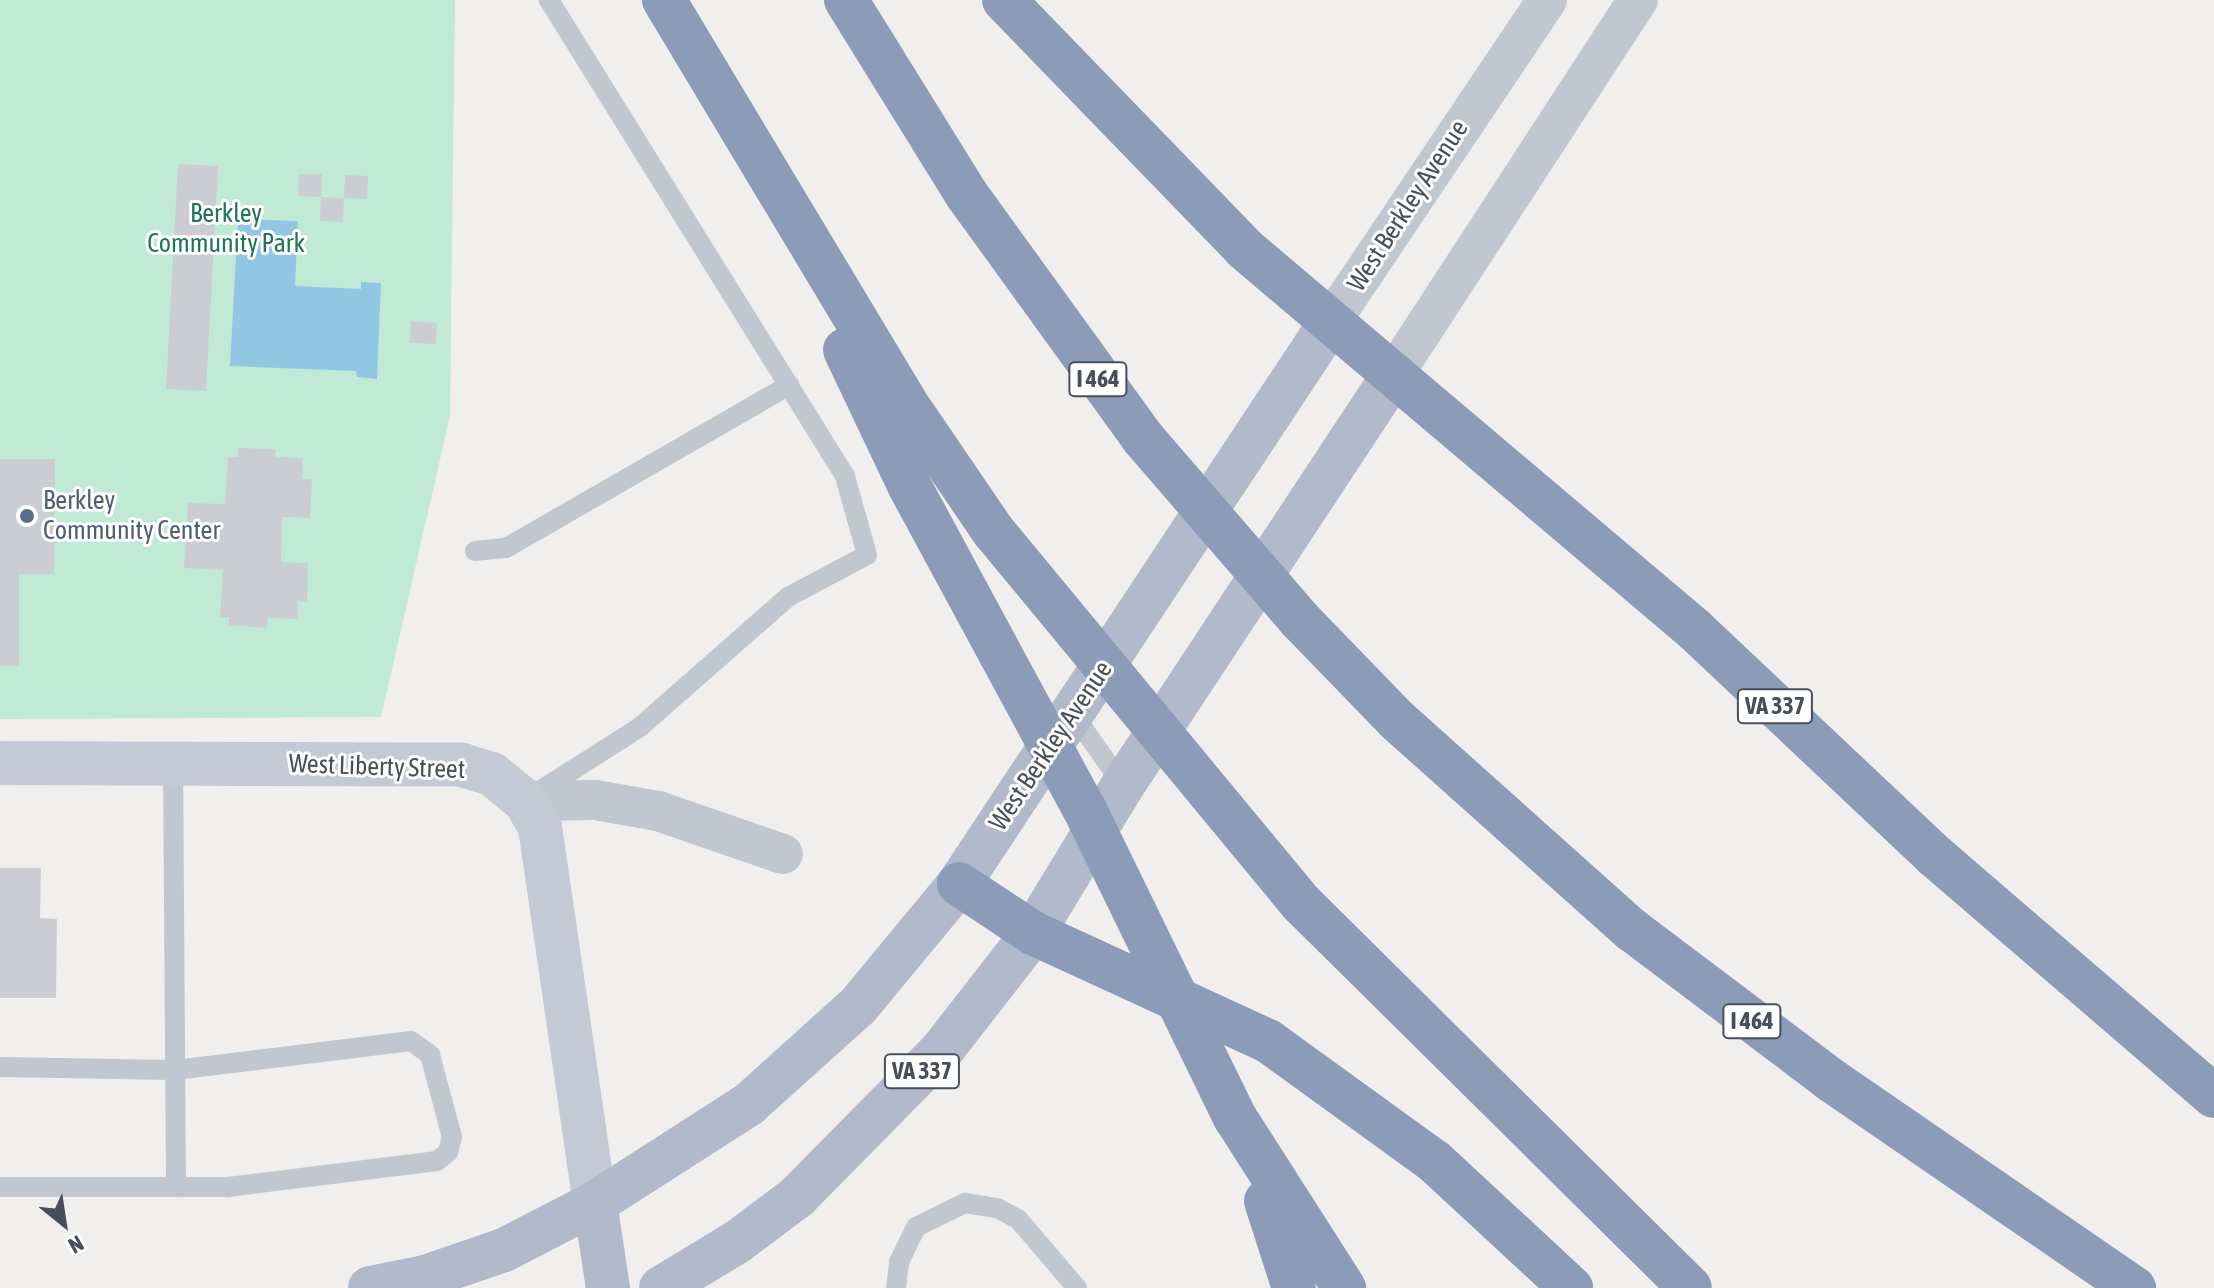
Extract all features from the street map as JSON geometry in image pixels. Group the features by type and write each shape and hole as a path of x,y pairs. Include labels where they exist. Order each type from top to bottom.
{"highway":[{"path":"664,0 752,152 912,412 994,532 1301,903 1690,1288"},
{"name":"I 464","path":"846,0 967,195 1142,437 1299,619 1398,721 1632,930 1853,1095 2134,1288"},
{"path":"1004,0 1159,166 1330,323"},
{"path":"752,152 909,485 1084,808 1236,1119 1344,1288"},
{"name":"VA 337","path":"1330,323 1694,629 1935,856 2214,1096"},
{"path":"959,884 1033,933 1268,1041 1434,1161 1571,1288"},
{"path":"1236,1119 1294,1288"}],"main road":[{"name":"West Berkley Avenue","path":"370,1288 425,1277 504,1250 595,1203 749,1104 803,1059 867,996 959,884 1330,323"},
{"path":"1033,933 1123,785 1394,374"},
{"name":"West Liberty Street","path":"0,763 462,765 492,774 525,801"},
{"path":"525,801 540,827 608,1288"},
{"name":"VA 337","path":"661,1288 737,1242 856,1142 942,1050 1033,933"}],"street":[{"name":"West Berkley Avenue","path":"1330,323 1547,0"},
{"path":"1394,374 1638,0"},
{"path":"525,801 595,800 658,811 783,854"}],"lane":[{"path":"525,801 640,727 788,597 867,555 845,476 549,0"},
{"path":"475,551 506,548 789,385"},
{"path":"1073,714 1123,785"},
{"path":"173,764 176,1187"},
{"path":"0,1067 175,1070 411,1041 430,1055 452,1137 448,1152 437,1161 227,1187 0,1187"},
{"path":"896,1288 899,1262 916,1227 965,1203 997,1208 1018,1219 1077,1288"}],"green space":[{"name":"Berkley Community Park","path":"0,0 455,0 450,416 381,717 0,719"}],"water":[{"path":"238,219 298,221 295,286 361,289 361,282 381,283 377,379 357,377 356,371 230,366"}],"building":[{"path":"178,164 218,166 206,391 166,389"},
{"path":"299,174 322,174 321,197 298,196"},
{"path":"345,175 368,176 367,199 344,198"},
{"path":"321,197 344,198 343,222 320,221"},
{"path":"411,321 437,323 436,344 410,343"},
{"path":"238,448 276,449 275,457 303,458 302,479 312,479 310,518 282,517 281,562 308,563 307,602 298,601 297,619 268,618 267,628 229,625 229,617 220,617 223,570 184,568 188,503 225,504 228,457 238,457"},
{"name":"Berkley Community Center","path":"0,459 55,459 54,574 19,574 19,666 0,666"},
{"path":"0,868 41,868 40,918 57,919 56,998 0,998"}],"place":[{"name":"Berkley Community Center","path":"27,516"}]}
